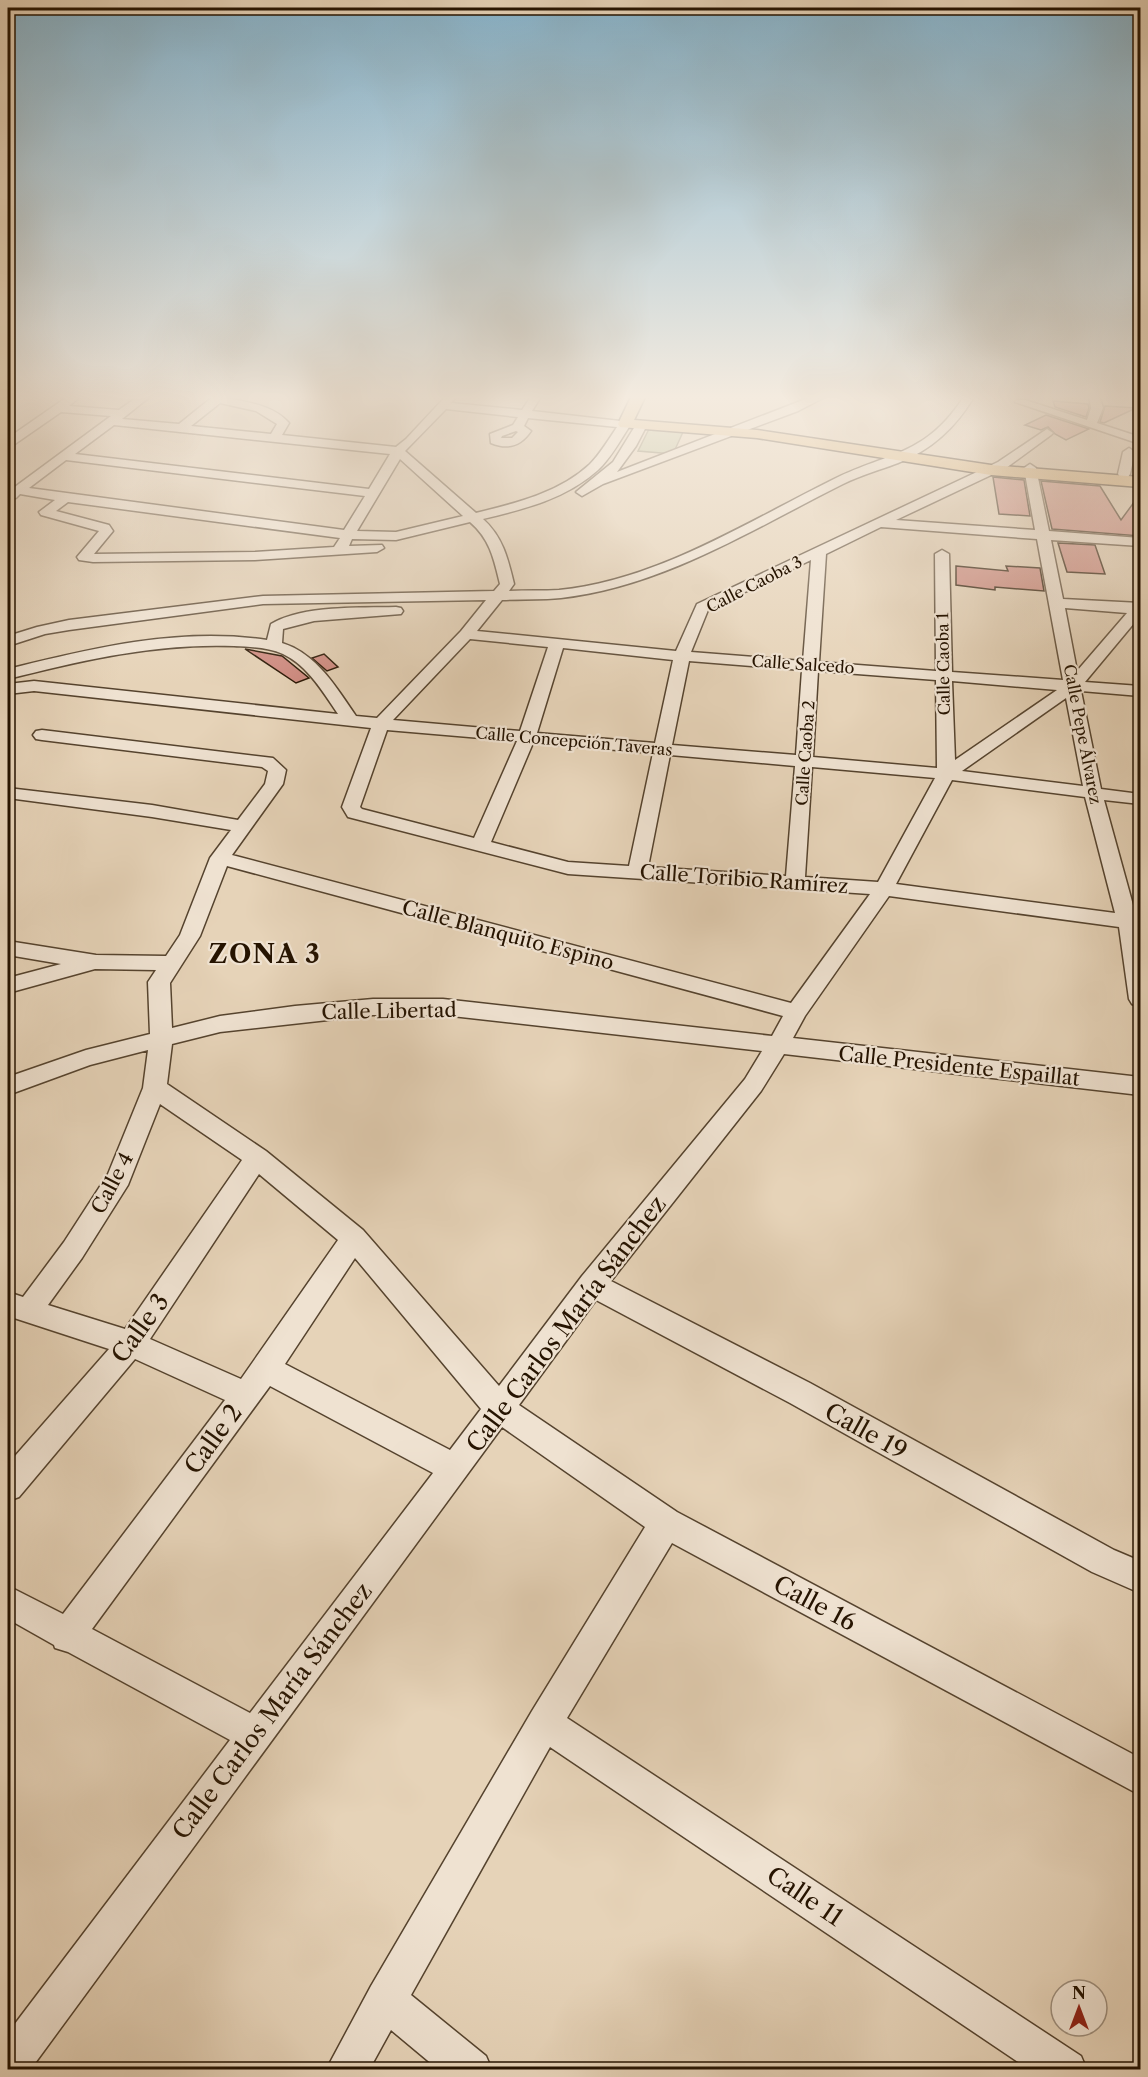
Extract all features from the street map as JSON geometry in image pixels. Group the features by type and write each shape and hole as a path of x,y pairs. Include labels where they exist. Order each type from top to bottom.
{"street":[{"path":"30,492 348,535 396,536 537,511 582,492"},
{"path":"339,551 373,493 364,492"},
{"path":"381,724 466,634 501,595 507,584 503,563 494,539 478,521 445,492"},
{"path":"66,498 46,512 104,528 106,531 84,557 255,556 378,548 478,521 555,492"},
{"path":"8,641 35,631 69,625 263,600 560,594 602,587 697,552 818,492"},
{"name":"Calle Caoba 3","path":"638,872 682,657 702,607 944,492"},
{"name":"Calle Pepe Álvarez","path":"1035,492 1093,794 1134,922 1140,999"},
{"path":"879,523 1140,542"},
{"name":"Calle Caoba 2","path":"795,883 819,552"},
{"name":"Calle Caoba 1","path":"942,554 946,774"},
{"path":"1056,603 1140,609"},
{"name":"Calle Carlos María Sánchez","path":"8,2066 592,1284 753,1085 796,1012 884,889 946,774 1073,686 1140,609"},
{"path":"274,645 276,627 282,623 324,615 400,611"},
{"name":"Calle Salcedo","path":"466,634 682,657 811,664 1140,691"},
{"path":"8,674 111,648 201,639 274,645 292,653 321,676 350,720"},
{"path":"480,844 527,737 556,645"},
{"name":"Calle Concepción Taveras","path":"8,689 34,686 381,724 946,774 1140,799"},
{"name":"Calle Toribio Ramírez","path":"381,724 351,807 352,811 568,868 884,889 1134,922"},
{"name":"Calle 4","path":"18,1307 73,1250 119,1178 155,1088 161,1039 159,982 190,936 220,858 274,783 277,770 267,762 42,735"},
{"path":"8,793 152,811 244,827"},
{"name":"Calle Blanquito Espino","path":"220,858 796,1012"},
{"path":"8,948 96,962 171,963"},
{"path":"8,985 96,962"},
{"name":"Calle Libertad","path":"8,1086 86,1058 220,1024 373,1007 443,1007 777,1047"},
{"name":"Calle Presidente Espaillat","path":"777,1047 1140,1086"},
{"name":"Calle 16","path":"155,1088 257,1158 354,1238 500,1409 666,1523 1140,1777"},
{"name":"Calle 3","path":"8,1486 130,1344 257,1158"},
{"name":"Calle 2","path":"68,1636 266,1369 354,1238"},
{"name":"Calle 19","path":"592,1284 800,1393 1103,1561 1140,1577"},
{"path":"18,1307 130,1344 246,1395"},
{"path":"266,1369 455,1469"},
{"path":"346,2070 544,1723 666,1523"},
{"path":"8,1602 254,1734"},
{"name":"Calle 11","path":"544,1723 1067,2070"},
{"path":"386,2000 472,2070"}],"building":[{"path":"995,492 1026,492 1030,516 999,514"},
{"path":"1044,492 1104,492 1121,520 1140,494 1140,536 1052,529"},
{"path":"1058,543 1095,545 1105,574 1067,572"},
{"path":"956,566 1008,571 1006,566 1040,568 1044,591 995,587 995,590 956,585"},
{"path":"245,649 282,656 309,678 296,683"},
{"path":"324,654 338,667 327,671 312,658"}],"district":[{"name":"ZONA 3","path":"265,954"}]}
